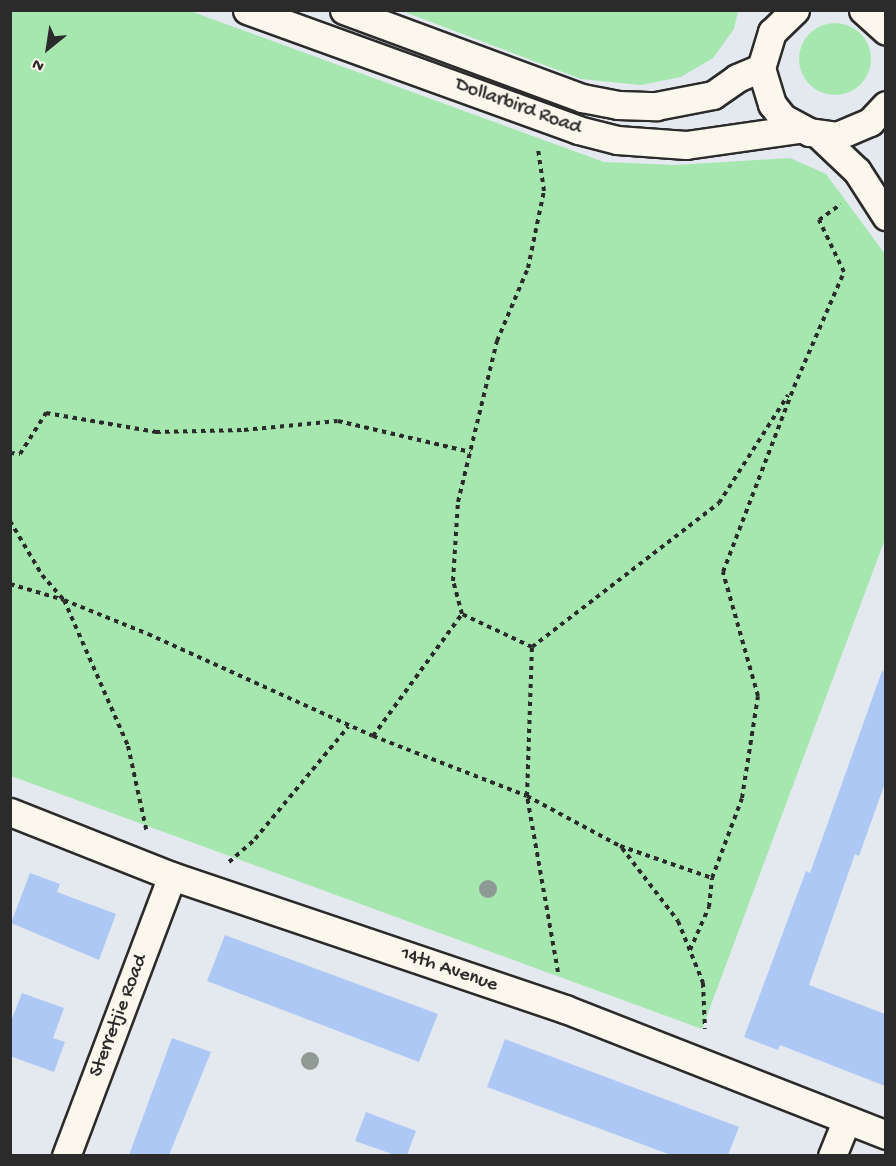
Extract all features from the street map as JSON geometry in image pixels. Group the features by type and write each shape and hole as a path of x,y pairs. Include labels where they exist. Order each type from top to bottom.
{"street":[{"name":"Dollarbird Road","path":"247,10 578,130 654,144 686,146 809,132 855,131 885,112"},
{"name":"Dollarbird Road","path":"344,10 582,98 618,105 656,106 703,98 761,68"},
{"path":"795,10 770,22 761,68 772,104 857,171 885,216"},
{"name":"14th Avenue","path":"10,812 164,873 565,1009 885,1135"},
{"name":"Sterretjie Road","path":"66,1155 164,873"},
{"path":"832,1155 846,1121"}],"path":[{"path":"530,111 544,190 528,268 497,341 458,502 453,581 462,614 531,647"},
{"path":"690,950 709,907 712,878 742,798 758,696 723,572 794,387 844,272 819,220 845,201"},
{"path":"531,647 719,503 794,387"},
{"path":"10,453 20,454 46,413 156,432 244,430 338,421 470,452"},
{"path":"10,521 42,575 64,600 128,746 164,873"},
{"path":"10,584 64,600 148,634 348,727 527,796 620,846 712,878"},
{"path":"373,736 462,614"},
{"path":"531,647 527,796 565,1009"},
{"path":"201,886 255,839 348,727"},
{"path":"620,846 678,921 703,983 706,1066"}],"green space":[{"path":"10,11 190,11 604,162 676,165 790,158 826,174 885,254 885,539 702,1029 11,776"},
{"path":"402,11 738,11 734,29 713,58 681,77 641,85 581,79"},
{"path":"828,23 842,23 861,33 871,52 871,66 861,85 842,95 828,95 809,85 799,66 799,52 809,33"}],"building":[{"path":"882,671 885,672 885,783 859,856 855,854 809,985 885,1014 885,1086 780,1045 778,1050 744,1037 806,871 810,873"},
{"path":"30,873 60,884 57,892 116,914 99,960 11,923"},
{"path":"225,935 438,1014 419,1062 207,981"},
{"path":"22,993 64,1008 53,1038 65,1042 54,1072 10,1056 10,1024"},
{"path":"172,1038 211,1052 169,1155 129,1155"},
{"path":"505,1039 739,1127 728,1155 671,1155 487,1087"},
{"path":"366,1112 416,1131 407,1155 395,1155 355,1141"}]}
